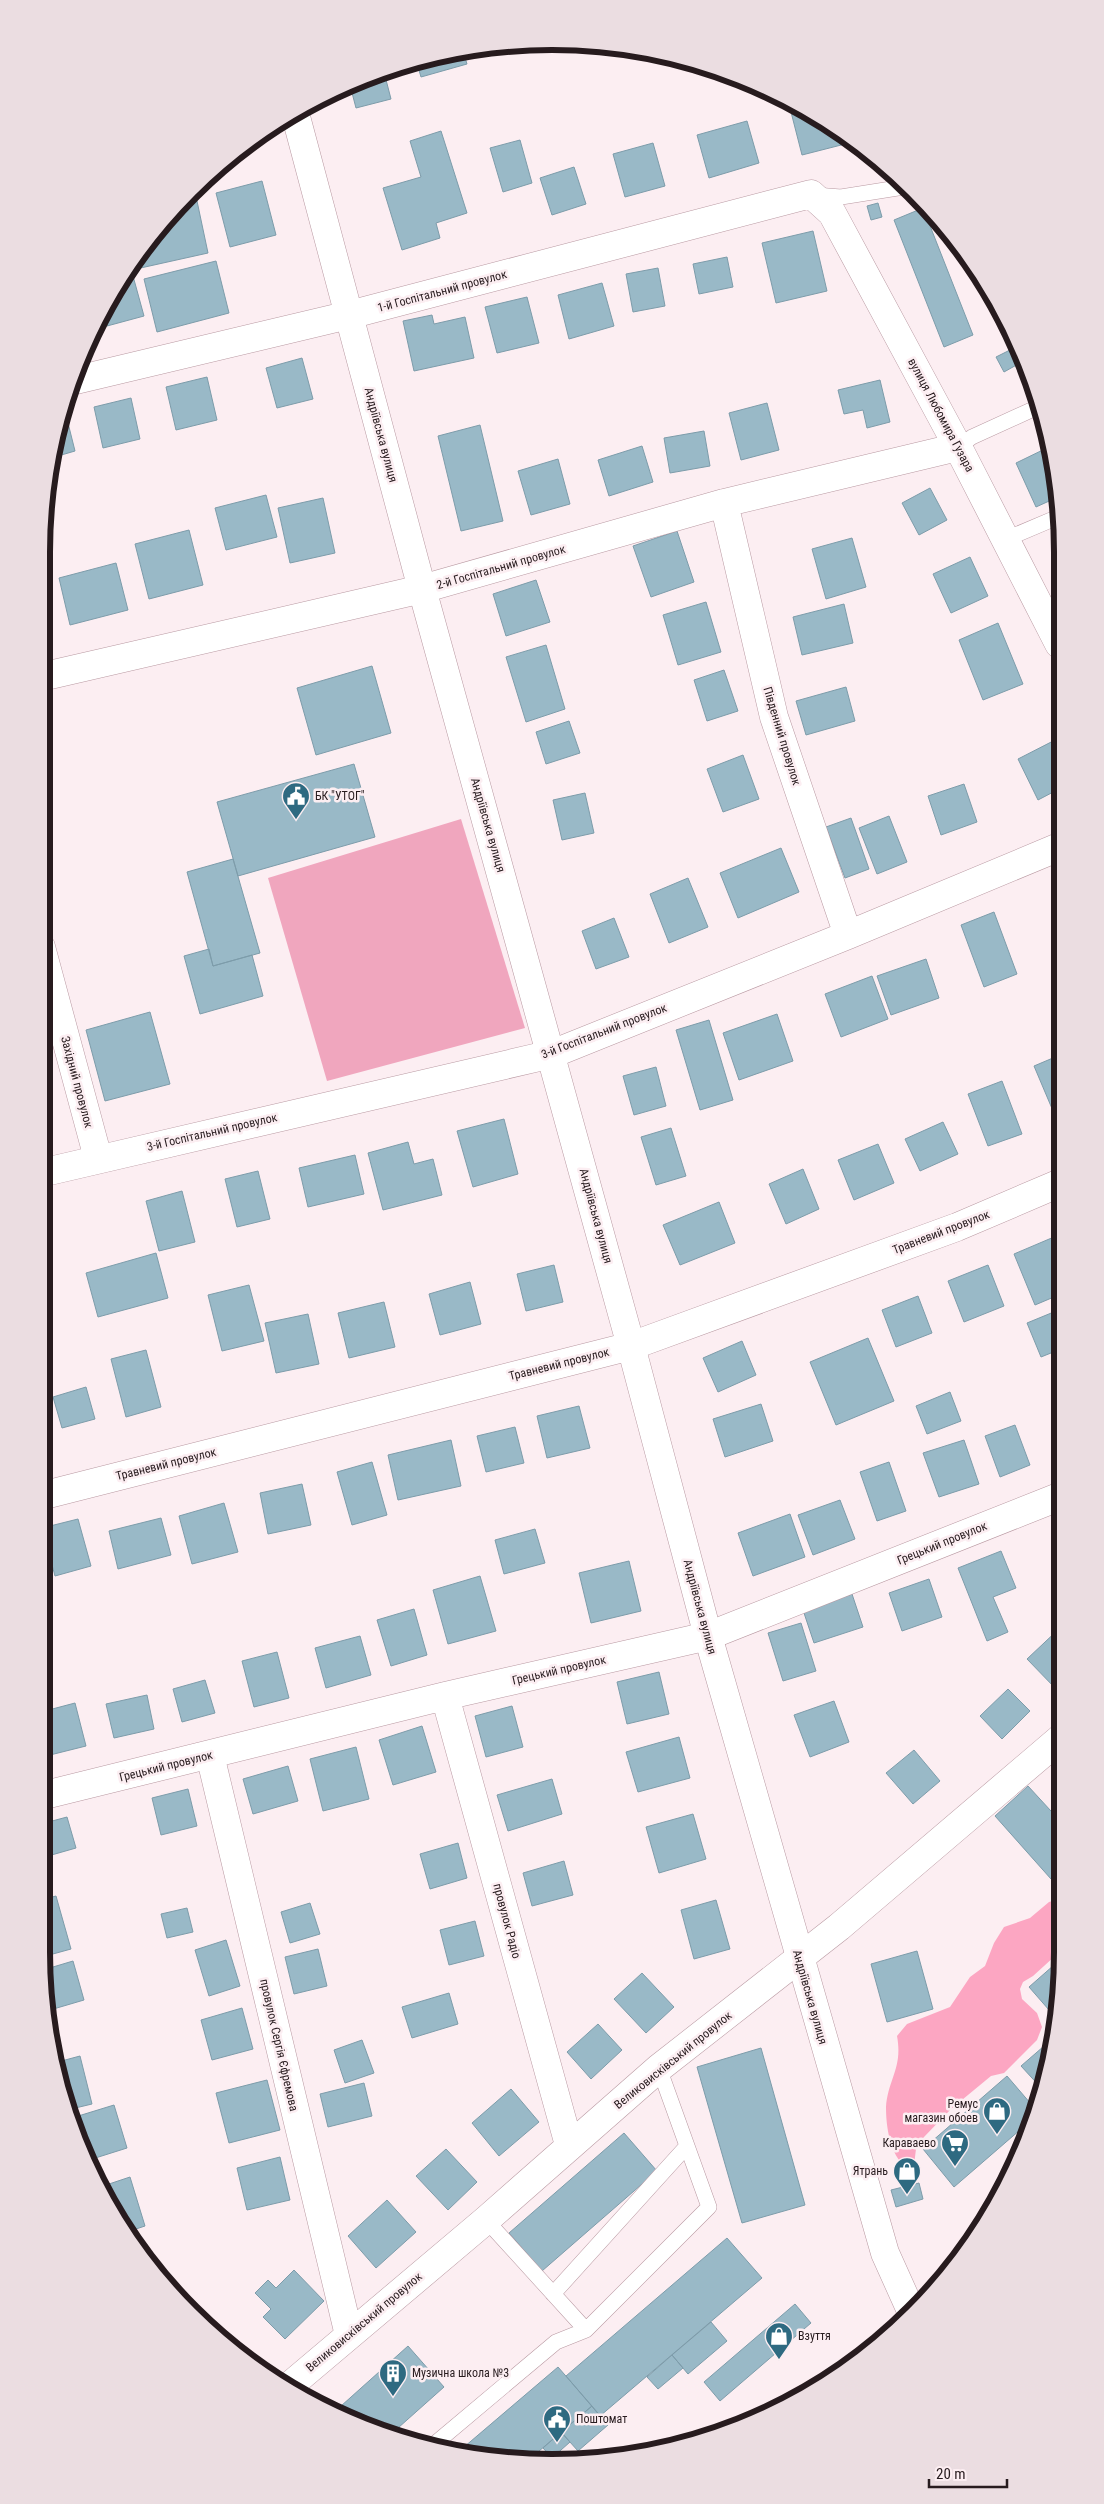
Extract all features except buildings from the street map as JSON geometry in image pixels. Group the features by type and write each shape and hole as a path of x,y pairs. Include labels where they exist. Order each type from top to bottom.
{"street":[{"name":"Андріївська вулиця","path":"297,120 422,590 552,1054 708,1636 799,1959 885,2253 909,2305"},
{"name":"1-й Госпітальний провулок","path":"82,378 349,315 811,194"},
{"name":"вулиця Любомира Гузара","path":"811,194 832,213 958,447 1054,634"},
{"name":"2-й Госпітальний провулок","path":"50,675 422,590 724,503 958,447"},
{"name":"Південний провулок","path":"724,503 774,717 848,935"},
{"name":"3-й Госпітальний провулок","path":"50,1171 552,1054 848,935 1054,849"},
{"name":"Західний провулок","path":"50,980 98,1158"},
{"name":"Травневий провулок","path":"50,1494 631,1346 957,1227 1054,1186"},
{"name":"Грецький провулок","path":"50,1794 445,1696 708,1636 1054,1499"},
{"name":"провулок Радіо","path":"445,1696 568,2145"},
{"name":"Великовисківський провулок","path":"294,2382 486,2220 568,2145 659,2068 799,1959 1054,1743"},
{"name":"провулок Сергія Єфремова","path":"210,1755 349,2335"}],"lane":[{"path":"811,194 842,197 897,188"},
{"path":"958,447 972,437 1033,409"},
{"path":"1006,539 1053,519"},
{"path":"439,2441 556,2342 586,2330 709,2206 686,2147 659,2068"},
{"path":"553,2294 686,2147"},
{"path":"486,2220 586,2330"}],"shaded area":[{"path":"461,819 525,1028 327,1081 268,878"},
{"path":"1054,1901 1054,1957 1033,1976 1023,1982 1020,1989 1022,1999 1037,2013 1042,2027 1037,2040 1004,2073 991,2076 951,2109 924,2137 916,2149 914,2165 906,2167 893,2148 888,2132 886,2115 887,2097 897,2065 897,2036 907,2024 950,2007 970,1977 985,1966 994,1943 1004,1927 1030,1918 1049,1902"}],"place":[{"name":"БК \"УТОГ\"","path":"296,820"},
{"name":"Ремус магазин обоев","path":"997,2135"},
{"name":"Караваево","path":"955,2167"},
{"name":"Ятрань","path":"907,2195"},
{"name":"Взуття","path":"779,2360"},
{"name":"Музична школа №3","path":"393,2397"},
{"name":"Поштомат","path":"557,2443"}]}
